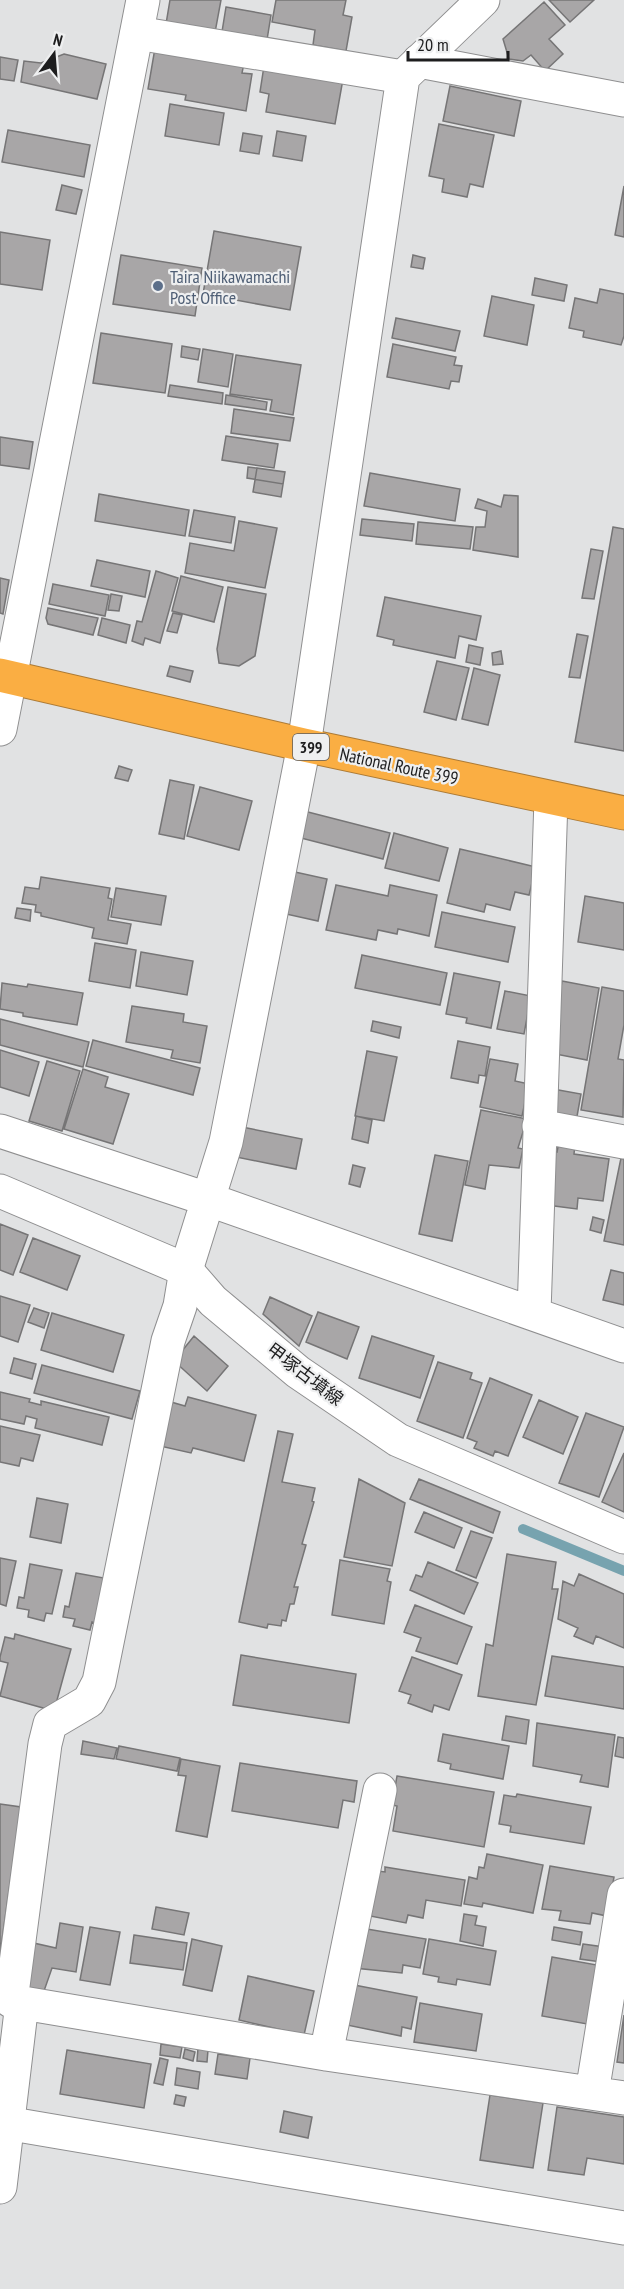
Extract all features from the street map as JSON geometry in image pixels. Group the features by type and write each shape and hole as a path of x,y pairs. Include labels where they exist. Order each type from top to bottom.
{"highway":[{"name":"National Route 399","path":"5,676 304,746 624,813"}],"street":[{"path":"0,729 5,676 143,0"},
{"path":"483,0 411,69 304,746 225,1142 186,1270 180,1306 168,1341 99,1682 89,1701 50,1724 45,1744 11,2001 326,2054 608,2095 624,1895"},
{"path":"137,33 624,100"},
{"path":"534,1313 551,799"},
{"path":"539,1126 624,1142"},
{"path":"0,1131 207,1199 624,1346"},
{"name":"甲塚古墳線","path":"0,1191 186,1270 213,1301 298,1372 398,1440 624,1537"},
{"path":"326,2054 380,1790"},
{"path":"0,2187 5,2123 22,2003"},
{"path":"5,2123 624,2228"}],"building":[{"path":"170,0 221,0 214,38 165,30"},
{"path":"276,0 346,0 343,15 352,17 346,51 313,45 315,30 272,22"},
{"path":"549,0 594,0 570,22"},
{"path":"544,2 565,25 549,39 563,54 545,71 531,55 523,61 509,59 503,39"},
{"path":"226,7 271,15 266,46 221,38"},
{"path":"155,48 244,63 242,73 252,74 246,111 185,100 186,95 148,89"},
{"path":"64,54 106,64 97,99 21,82 24,61 41,63"},
{"path":"0,57 18,60 14,81 0,79"},
{"path":"264,66 343,79 335,124 266,112 269,94 260,92"},
{"path":"450,86 521,101 514,136 443,121"},
{"path":"170,104 224,113 219,145 165,136"},
{"path":"439,124 494,135 483,187 470,184 467,197 442,192 444,179 429,176"},
{"path":"8,130 90,145 84,177 2,162"},
{"path":"277,131 306,136 302,161 273,156"},
{"path":"243,133 262,136 259,154 240,151"},
{"path":"62,185 82,190 76,214 56,210"},
{"path":"624,186 624,237 615,235"},
{"path":"214,231 301,247 290,310 203,294"},
{"path":"0,232 50,240 42,290 0,284"},
{"path":"121,255 202,268 195,316 113,304"},
{"path":"413,255 425,258 423,269 411,267"},
{"path":"535,278 567,285 564,301 532,295"},
{"path":"600,289 624,294 624,336 621,345 583,337 584,331 569,328 575,298 597,303"},
{"path":"492,296 534,305 527,345 484,336"},
{"path":"396,318 460,331 455,351 392,338"},
{"path":"101,333 172,344 165,393 93,383"},
{"path":"393,344 456,357 454,365 462,366 459,382 451,381 449,389 387,377"},
{"path":"182,346 200,349 198,360 181,357"},
{"path":"203,349 233,354 228,387 198,382"},
{"path":"236,355 301,365 293,415 270,411 272,400 230,394"},
{"path":"170,385 223,393 222,404 168,396"},
{"path":"226,395 267,402 266,410 225,404"},
{"path":"234,409 294,418 290,441 231,433"},
{"path":"226,436 278,444 274,468 222,460"},
{"path":"0,437 33,442 29,469 0,465"},
{"path":"248,467 285,472 283,484 247,478"},
{"path":"257,468 285,472 281,497 253,492"},
{"path":"370,473 460,489 455,521 364,506"},
{"path":"99,494 189,510 185,536 95,521"},
{"path":"504,495 518,496 518,557 473,550 476,527 485,527 487,511 475,508 478,499 501,507"},
{"path":"194,510 235,517 231,543 189,536"},
{"path":"362,519 414,524 412,541 360,535"},
{"path":"239,521 277,528 265,588 185,573 190,543 234,551"},
{"path":"418,522 473,527 470,549 416,544"},
{"path":"613,527 624,529 624,751 575,742"},
{"path":"591,549 603,551 594,599 582,598"},
{"path":"97,560 150,571 145,597 91,586"},
{"path":"156,571 178,578 160,643 145,638 143,645 132,641 137,621 142,622"},
{"path":"181,576 223,587 214,622 172,611"},
{"path":"0,578 9,580 3,614 0,613"},
{"path":"53,584 109,595 105,616 49,604"},
{"path":"228,587 266,594 255,656 239,666 219,663 217,649"},
{"path":"111,594 122,596 119,611 108,610"},
{"path":"385,597 481,616 476,640 459,636 455,658 393,645 394,640 377,636"},
{"path":"48,608 98,618 93,635 48,624 46,618"},
{"path":"173,613 182,615 177,633 167,631"},
{"path":"102,618 130,625 126,643 98,635"},
{"path":"577,634 588,636 580,678 569,677"},
{"path":"469,645 483,648 480,665 466,662"},
{"path":"501,651 503,664 493,665 492,653"},
{"path":"437,661 469,668 456,720 424,712"},
{"path":"170,666 193,671 190,682 167,676"},
{"path":"474,668 500,675 488,725 462,719"},
{"path":"119,766 132,770 128,781 115,778"},
{"path":"170,780 194,785 184,839 159,834"},
{"path":"200,787 252,801 239,850 187,836"},
{"path":"304,811 390,833 383,859 297,837"},
{"path":"394,833 448,848 439,881 385,868"},
{"path":"460,849 536,867 529,895 515,892 510,910 486,904 484,912 447,903"},
{"path":"295,872 327,879 318,921 286,914"},
{"path":"41,877 110,888 108,898 112,899 108,920 131,924 127,944 92,938 94,928 41,916 41,913 35,912 36,905 22,903 25,887 39,889"},
{"path":"336,885 388,896 390,885 437,895 429,936 398,929 397,934 378,930 376,940 326,930"},
{"path":"116,888 166,896 161,925 111,917"},
{"path":"585,896 624,903 624,950 578,942"},
{"path":"17,908 31,910 30,921 15,918"},
{"path":"442,912 515,927 508,962 435,947"},
{"path":"95,943 136,950 130,988 89,981"},
{"path":"141,952 193,961 187,995 136,986"},
{"path":"362,955 447,973 440,1005 355,988"},
{"path":"454,973 500,982 491,1028 466,1023 467,1018 446,1014"},
{"path":"562,981 599,988 587,1060 550,1053"},
{"path":"2,983 27,987 28,984 83,993 77,1025 23,1016 23,1013 0,1009"},
{"path":"602,987 624,991 624,1025 618,1059 624,1060 623,1117 581,1110"},
{"path":"505,991 531,996 524,1034 497,1029"},
{"path":"132,1006 184,1014 183,1022 207,1026 200,1063 171,1058 173,1050 126,1042"},
{"path":"0,1019 89,1042 83,1067 0,1045"},
{"path":"373,1021 401,1027 399,1038 371,1031"},
{"path":"93,1040 200,1068 193,1095 86,1066"},
{"path":"458,1041 490,1047 485,1076 479,1075 478,1083 451,1078"},
{"path":"0,1050 39,1062 29,1096 0,1087"},
{"path":"367,1051 397,1057 384,1121 355,1116"},
{"path":"490,1059 518,1064 515,1081 529,1084 522,1116 480,1107"},
{"path":"47,1061 80,1071 62,1131 29,1121"},
{"path":"83,1069 108,1077 105,1087 129,1094 113,1144 64,1129"},
{"path":"553,1089 581,1094 576,1122 559,1118 551,1107"},
{"path":"481,1110 527,1119 518,1148 523,1149 519,1168 489,1165 485,1189 465,1185"},
{"path":"356,1116 372,1120 368,1143 352,1139"},
{"path":"242,1127 302,1139 296,1169 236,1157"},
{"path":"559,1142 575,1144 574,1154 609,1159 603,1201 578,1198 577,1209 547,1205 548,1150 557,1152"},
{"path":"435,1155 468,1161 452,1241 419,1234"},
{"path":"621,1158 624,1159 624,1245 604,1241"},
{"path":"353,1165 365,1168 360,1187 349,1184"},
{"path":"593,1217 604,1220 601,1233 590,1230"},
{"path":"0,1224 28,1235 13,1275 0,1270"},
{"path":"33,1238 80,1256 67,1290 20,1272"},
{"path":"611,1270 624,1273 624,1305 603,1300"},
{"path":"0,1296 30,1305 18,1342 0,1336"},
{"path":"270,1297 312,1316 299,1346 263,1314"},
{"path":"34,1308 49,1313 44,1328 28,1322"},
{"path":"318,1312 359,1327 347,1359 306,1342"},
{"path":"52,1313 124,1335 113,1372 41,1350"},
{"path":"194,1336 228,1366 207,1391 174,1361"},
{"path":"372,1336 434,1356 420,1398 359,1378"},
{"path":"14,1358 36,1364 32,1379 10,1373"},
{"path":"438,1362 472,1373 470,1379 482,1383 463,1438 417,1421"},
{"path":"42,1365 140,1391 132,1419 34,1393"},
{"path":"490,1378 532,1395 508,1456 495,1451 493,1456 474,1448 477,1442 467,1438"},
{"path":"0,1392 30,1399 29,1402 41,1405 41,1401 109,1417 102,1445 35,1428 37,1419 26,1416 24,1424 0,1419"},
{"path":"188,1397 256,1415 244,1461 193,1448 191,1453 160,1446 171,1402 185,1406"},
{"path":"539,1400 578,1417 563,1454 523,1437"},
{"path":"586,1413 624,1427 599,1497 559,1483"},
{"path":"0,1426 40,1435 33,1461 21,1458 19,1466 0,1462"},
{"path":"278,1431 293,1434 282,1482 315,1488 312,1501 314,1502 302,1544 306,1545 294,1587 298,1587 294,1604 290,1604 286,1621 282,1620 281,1626 268,1624 267,1628 239,1622"},
{"path":"624,1453 624,1512 602,1502"},
{"path":"359,1479 405,1503 392,1566 344,1557"},
{"path":"419,1479 500,1512 493,1533 410,1499"},
{"path":"37,1498 68,1504 61,1543 30,1537"},
{"path":"424,1512 462,1528 454,1548 415,1532"},
{"path":"471,1531 492,1538 476,1578 456,1570"},
{"path":"507,1554 556,1562 552,1589 558,1589 536,1705 478,1696 486,1644 493,1646"},
{"path":"0,1558 16,1561 6,1606 0,1604"},
{"path":"340,1560 390,1569 387,1581 391,1582 384,1624 332,1615"},
{"path":"428,1562 478,1583 464,1614 410,1590 416,1575 422,1577"},
{"path":"30,1564 62,1570 52,1614 46,1613 44,1621 28,1617 29,1610 17,1608 19,1597 24,1598"},
{"path":"76,1573 104,1578 95,1623 92,1622 90,1630 73,1626 75,1619 63,1617 65,1606 69,1607"},
{"path":"579,1574 624,1594 624,1648 596,1636 593,1644 574,1636 578,1628 558,1619 563,1581 574,1586"},
{"path":"415,1605 472,1627 457,1664 416,1651 421,1638 404,1632"},
{"path":"15,1634 71,1649 54,1711 0,1696 8,1663 0,1661 0,1657 5,1637 14,1639"},
{"path":"241,1655 356,1674 349,1723 233,1705"},
{"path":"552,1656 624,1667 624,1709 545,1696"},
{"path":"412,1657 462,1675 449,1710 434,1705 432,1712 408,1703 411,1695 399,1691"},
{"path":"506,1716 529,1720 526,1744 502,1740"},
{"path":"537,1723 615,1735 608,1787 580,1782 582,1775 533,1766"},
{"path":"443,1734 509,1746 503,1779 450,1769 451,1764 438,1761"},
{"path":"618,1737 624,1738 624,1758 615,1756"},
{"path":"83,1741 117,1748 114,1759 81,1754"},
{"path":"119,1746 180,1758 177,1771 116,1759"},
{"path":"181,1759 220,1766 207,1837 176,1831 186,1776 178,1775"},
{"path":"240,1763 357,1781 354,1802 343,1800 338,1828 232,1811"},
{"path":"397,1776 494,1792 484,1847 393,1831 397,1806 392,1805"},
{"path":"517,1794 591,1807 584,1844 510,1832 511,1826 499,1824 504,1795 516,1797"},
{"path":"0,1804 21,1807 0,1954"},
{"path":"487,1854 543,1865 533,1913 483,1903 482,1907 464,1904 469,1877 477,1879 479,1867 484,1868"},
{"path":"550,1866 614,1877 607,1916 592,1913 590,1924 559,1920 561,1911 542,1909"},
{"path":"385,1867 465,1880 461,1906 426,1900 423,1918 408,1915 406,1923 365,1915 378,1871 385,1872"},
{"path":"156,1907 189,1913 184,1935 152,1929"},
{"path":"464,1914 477,1916 475,1925 486,1927 483,1946 460,1941"},
{"path":"60,1923 83,1927 76,1972 52,1968 44,1991 20,1986 29,1942 56,1948"},
{"path":"90,1927 120,1932 110,1985 80,1980"},
{"path":"554,1927 582,1932 580,1945 552,1940"},
{"path":"361,1928 426,1939 420,1968 403,1965 402,1973 354,1968"},
{"path":"134,1935 187,1943 183,1970 130,1963"},
{"path":"192,1939 222,1946 212,1991 183,1985"},
{"path":"429,1939 496,1951 490,1985 457,1979 456,1985 438,1982 439,1977 423,1974"},
{"path":"583,1944 604,1947 601,1962 580,1959"},
{"path":"552,1957 597,1965 587,2024 542,2016"},
{"path":"248,1976 314,1991 304,2035 239,2020"},
{"path":"349,1984 417,1997 411,2029 402,2027 401,2036 342,2024"},
{"path":"420,2003 482,2014 476,2051 414,2042"},
{"path":"624,2015 624,2063 617,2062"},
{"path":"161,2044 182,2047 180,2058 160,2055"},
{"path":"198,2048 208,2050 207,2062 197,2061"},
{"path":"185,2049 195,2052 193,2061 183,2058"},
{"path":"67,2050 151,2064 144,2108 60,2094"},
{"path":"218,2054 250,2058 247,2079 215,2074"},
{"path":"160,2058 168,2060 163,2085 154,2083"},
{"path":"177,2068 200,2072 198,2089 175,2085"},
{"path":"176,2095 186,2097 184,2106 174,2104"},
{"path":"490,2095 543,2103 533,2168 480,2160"},
{"path":"557,2107 624,2117 624,2164 587,2158 584,2175 548,2170"},
{"path":"284,2111 312,2117 308,2138 280,2132"}],"waterway":[{"path":"523,1529 624,1571"}],"place":[{"name":"Taira Niikawamachi Post Office","path":"158,286"}]}
